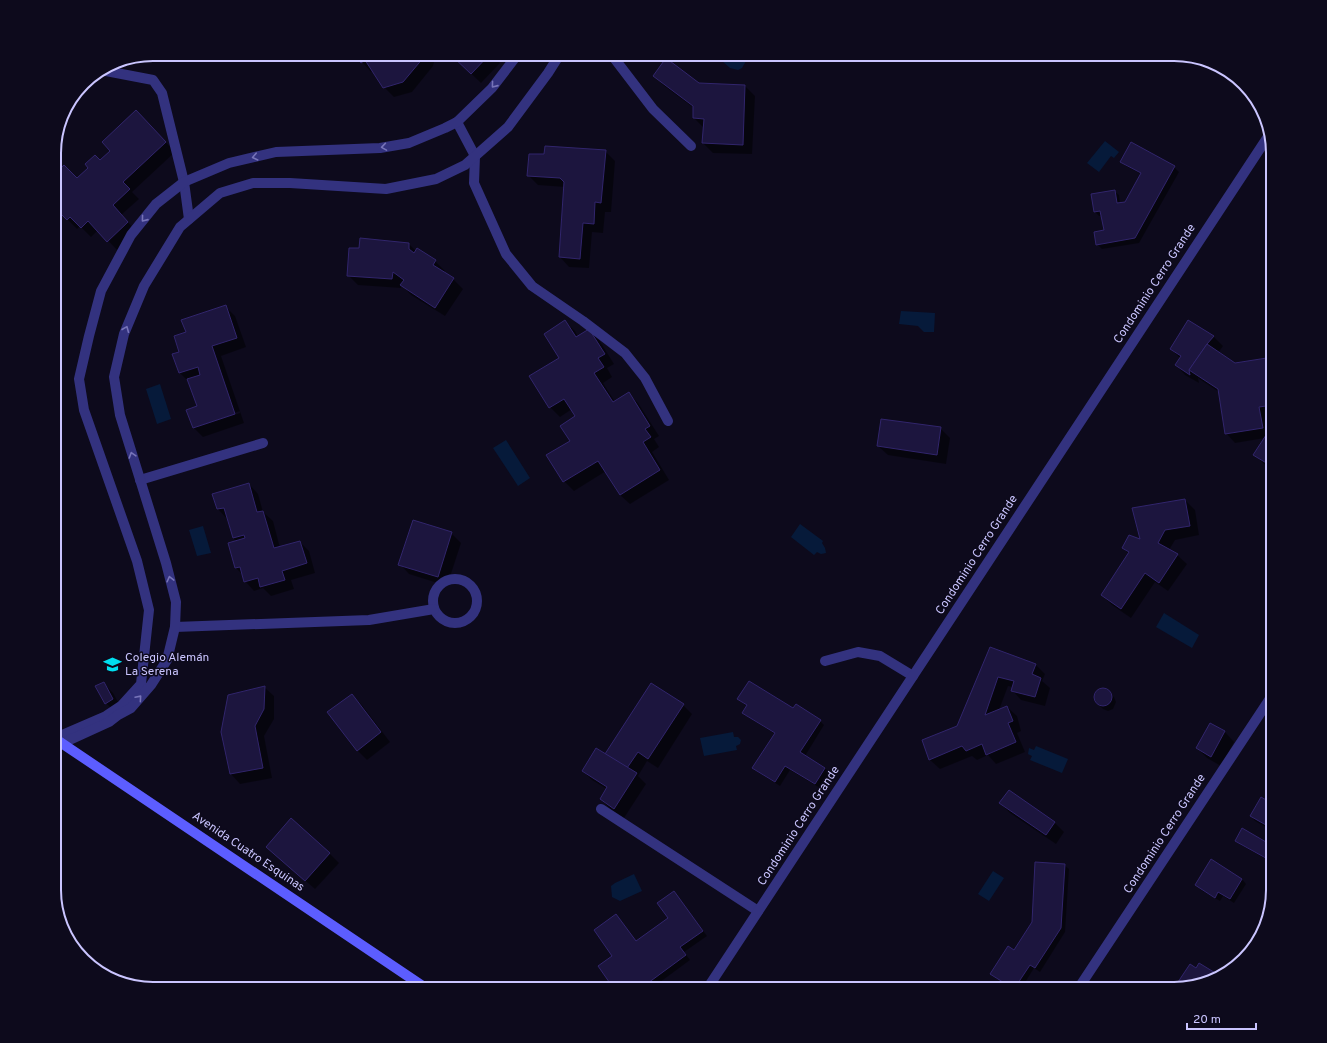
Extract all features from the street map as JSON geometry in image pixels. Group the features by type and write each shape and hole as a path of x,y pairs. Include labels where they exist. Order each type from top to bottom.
{"street":[{"path":"61,738 106,716 121,706 141,684 148,610 137,561 84,410 79,379 101,291 131,235 156,204 184,182 230,163 276,152 380,148 409,143 458,122 492,88 513,61"},
{"path":"61,739 109,722 131,708 151,685 167,660 175,628 176,602 166,563 120,415 114,377 124,334 144,286 180,227 220,193 253,182 386,189 436,179 465,165 508,127 556,61"},
{"path":"617,61 653,109 691,146"},
{"path":"108,72 153,80 162,93 184,182 189,219"},
{"path":"458,122 475,156 474,183 506,254 532,286 583,321 625,353 645,378 668,421"},
{"name":"Condominio Cerro Grande","path":"712,982 1265,141"},
{"path":"140,480 263,443"},
{"path":"450,579 458,579 466,582 476,593 476,608 469,619 462,622 449,623 442,620 434,609 433,601 437,587 450,579"},
{"path":"175,628 369,620 434,609"},
{"path":"825,661 858,652 880,656 913,676"},
{"name":"Condominio Cerro Grande","path":"1083,982 1266,705"},
{"name":"Avenida Cuatro Esquinas","path":"61,743 417,982"},
{"path":"601,808 758,911"}],"green space":[{"path":"1258,928 1254,936 1245,948"}],"water":[{"path":"722,61 746,61 742,68 738,70 730,68"},
{"path":"1105,141 1119,152 1114,158 1111,156 1099,172 1087,163"},
{"path":"901,311 935,313 934,332 924,332 918,326 899,324"},
{"path":"160,384 171,419 157,424 146,389"},
{"path":"506,440 530,478 518,486 493,448"},
{"path":"800,524 823,541 822,543 826,553 821,554 817,552 814,555 791,537"},
{"path":"203,526 211,553 197,556 189,530"},
{"path":"1164,613 1199,635 1192,648 1156,627"},
{"path":"733,732 734,737 738,737 741,740 740,744 736,746 737,750 704,756 700,738"},
{"path":"1036,746 1068,759 1062,773 1030,760 1032,756 1028,754 1029,748 1034,750"},
{"path":"993,871 1004,878 989,901 978,894"},
{"path":"634,874 642,891 620,901 612,897 611,886"}],"building":[{"path":"366,61 421,61 403,82 383,88"},
{"path":"457,61 483,61 471,74"},
{"path":"664,61 670,61 699,83 745,85 743,145 702,143 704,119 693,118 693,106 653,76"},
{"path":"136,110 166,142 123,182 130,189 113,205 128,222 107,242 88,221 81,228 70,217 67,220 61,214 61,168 64,165 77,178 88,168 85,164 95,155 100,160 110,151 102,142"},
{"path":"1131,142 1175,166 1135,238 1096,245 1094,232 1104,230 1100,211 1094,212 1091,194 1115,190 1117,203 1125,202 1141,173 1120,162"},
{"path":"545,146 606,150 601,203 595,202 594,224 583,223 580,259 559,257 564,182 560,178 527,176 529,154 544,154"},
{"path":"360,238 409,243 409,249 414,253 417,248 436,260 433,265 454,278 435,308 400,285 404,280 393,272 392,279 347,276 349,248 359,248"},
{"path":"226,305 237,338 212,346 235,414 193,428 186,410 197,406 187,379 200,375 198,367 179,373 172,354 179,352 174,336 186,332 181,320"},
{"path":"565,320 576,337 589,329 605,354 598,358 604,367 594,373 613,402 629,392 650,426 645,429 651,437 643,442 660,470 620,495 598,461 563,482 546,455 570,441 560,426 575,416 564,399 549,408 529,376 559,358 544,334"},
{"path":"1188,320 1214,336 1189,370 1190,375 1175,365 1181,356 1170,349"},
{"path":"1207,344 1235,363 1266,358 1266,406 1259,407 1263,428 1225,434 1218,389 1189,370"},
{"path":"881,419 941,427 937,455 877,446"},
{"path":"1266,435 1266,463 1253,455"},
{"path":"249,483 257,512 263,511 274,548 300,541 307,563 282,571 285,580 260,587 258,578 244,582 240,567 235,568 228,543 245,538 244,535 233,538 224,508 217,509 212,494"},
{"path":"1185,499 1190,526 1165,530 1158,543 1178,554 1159,583 1145,573 1121,609 1101,595 1129,552 1122,548 1129,535 1140,539 1132,508"},
{"path":"413,520 452,532 438,577 398,565"},
{"path":"990,647 1036,664 1032,674 1041,678 1035,697 1011,691 1014,681 998,677 985,715 1007,706 1013,721 1008,723 1016,742 986,755 982,744 966,751 962,746 929,760 922,740 957,726"},
{"path":"749,681 793,708 796,704 821,720 800,752 825,768 815,784 785,766 775,782 752,768 775,733 742,713 747,705 737,699"},
{"path":"104,682 113,699 105,704 95,686"},
{"path":"651,683 684,704 648,759 638,752 627,768 605,754"},
{"path":"265,686 264,709 255,726 263,768 230,774 221,732 228,695"},
{"path":"1103,688 1109,691 1112,697 1109,703 1103,706 1097,703 1094,697 1097,691"},
{"path":"352,694 381,732 357,751 327,712"},
{"path":"1210,723 1225,731 1211,757 1196,748"},
{"path":"596,748 637,773 614,809 600,799 607,787 582,771"},
{"path":"1009,790 1055,822 1046,835 999,803"},
{"path":"1261,797 1266,800 1266,825 1250,816"},
{"path":"291,818 330,853 305,881 266,847"},
{"path":"1242,828 1266,842 1266,858 1235,841"},
{"path":"1211,859 1242,879 1230,899 1218,892 1215,898 1195,885"},
{"path":"1035,862 1065,864 1061,928 1035,968 1030,965 1019,982 1003,982 990,974 1008,946 1014,950 1032,922"},
{"path":"674,891 703,931 680,947 686,955 649,982 609,982 598,966 612,956 594,930 616,914 636,941 668,918 657,903"},
{"path":"1199,963 1215,973 1192,980 1178,982 1190,964 1196,968"}],"place":[{"name":"Colegio Alemán La Serena","path":"112,665"}]}
